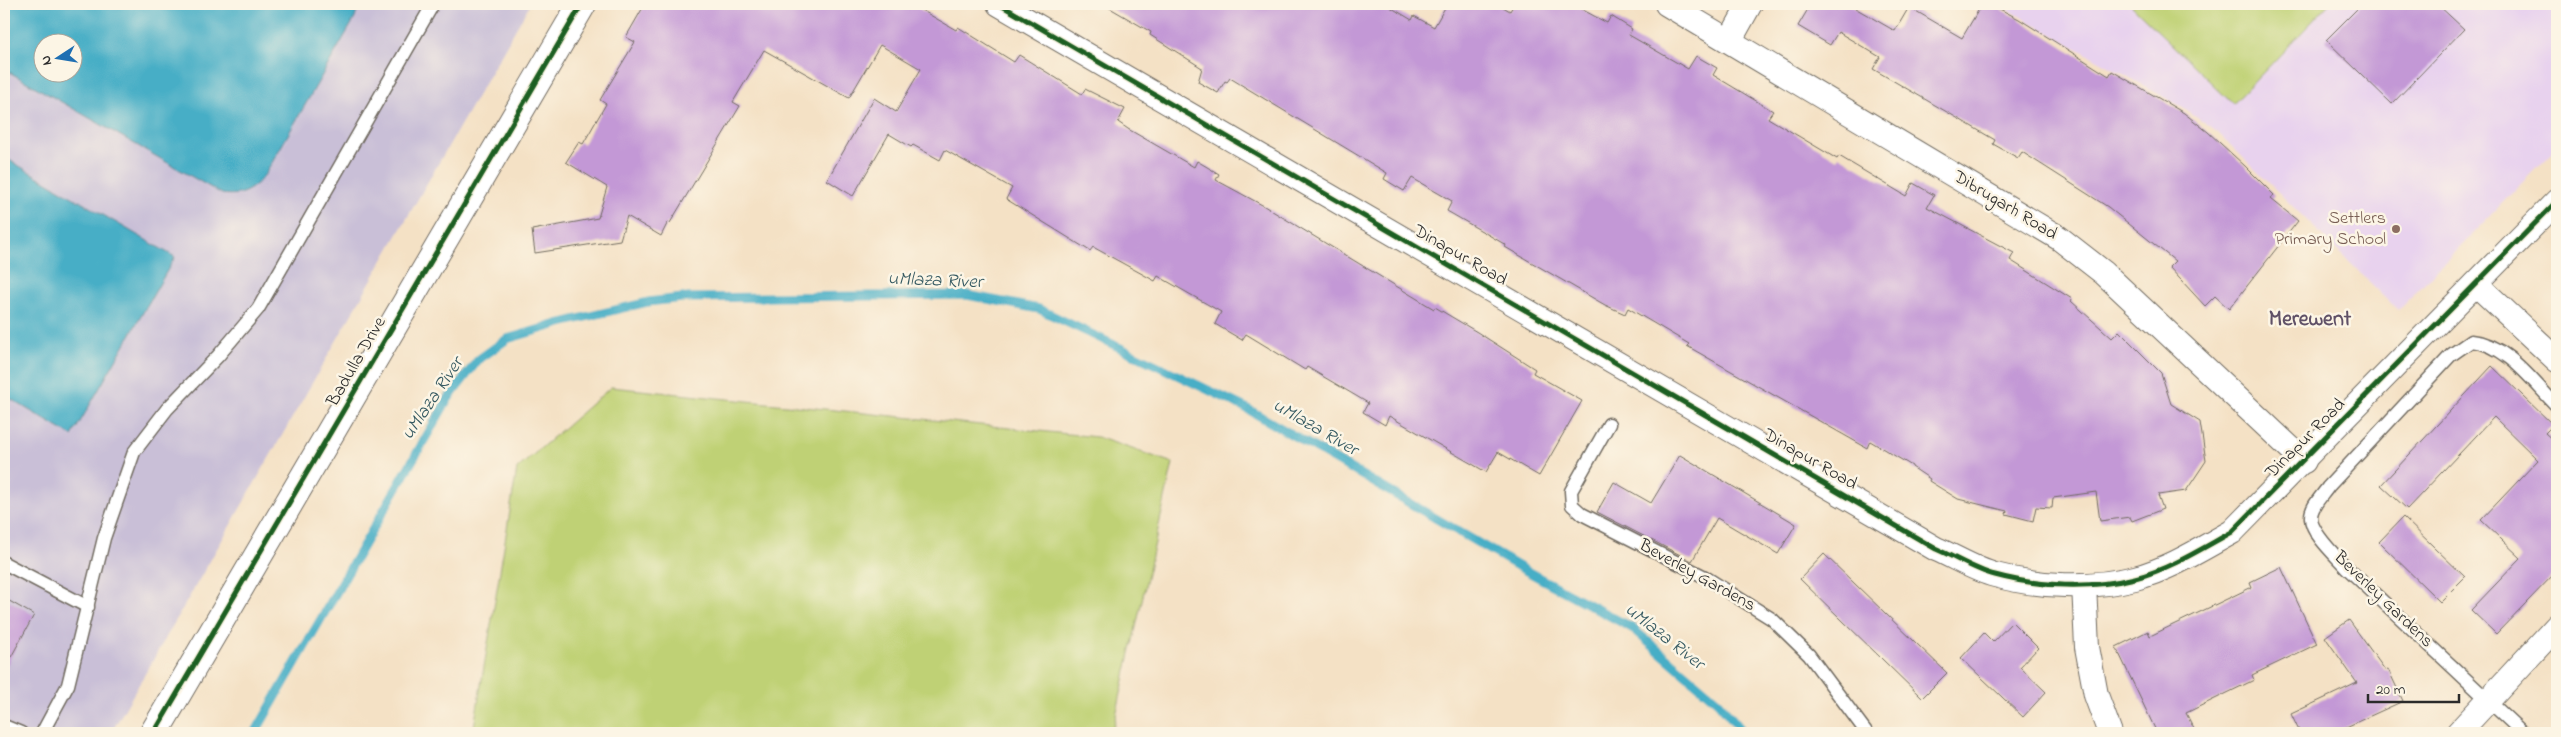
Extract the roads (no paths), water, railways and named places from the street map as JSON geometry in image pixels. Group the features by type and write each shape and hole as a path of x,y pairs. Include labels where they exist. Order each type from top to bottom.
{"street":[{"name":"Badulla Drive","path":"154,733 582,4"},
{"name":"Dinapur Road","path":"999,4 1936,549 1994,575 2044,583 2084,585 2135,578 2176,563 2232,532 2304,461 2557,201"},
{"name":"Dibrugarh Road","path":"1667,4 2059,238 2104,273 2304,461"},
{"path":"1730,40 1750,4"},
{"path":"2476,284 2557,360"},
{"path":"2084,585 2087,647 2096,695 2110,733"},
{"path":"2458,733 2557,626"}],"lane":[{"path":"42,733 68,685 104,538 134,452 167,410 218,356 258,309 433,4"},
{"name":"Beverley Gardens","path":"2523,733 2346,567 2324,543 2310,518 2314,505 2328,487 2451,355 2471,341 2492,345 2506,355 2557,406"},
{"name":"Beverley Gardens","path":"1609,424 1570,491 1572,505 1582,514 1704,577 1772,619 1810,654 1867,733"},
{"path":"4,563 88,607"},
{"path":"4,726 21,733"}],"water":[{"path":"4,4 359,4 355,18 266,173 247,191 229,195 222,194 4,69"},
{"path":"4,157 175,257 72,436 4,395"}],"waterway":[{"name":"uMlaza River","path":"255,733 448,399 478,360 507,339 561,323 648,302 682,298 967,295 1039,309 1246,408 1523,569 1632,628 1718,702 1744,733"}],"place":[{"name":"Settlers Primary School","path":"2396,229"}],"district":[{"name":"Merewent","path":"2310,320"}]}
